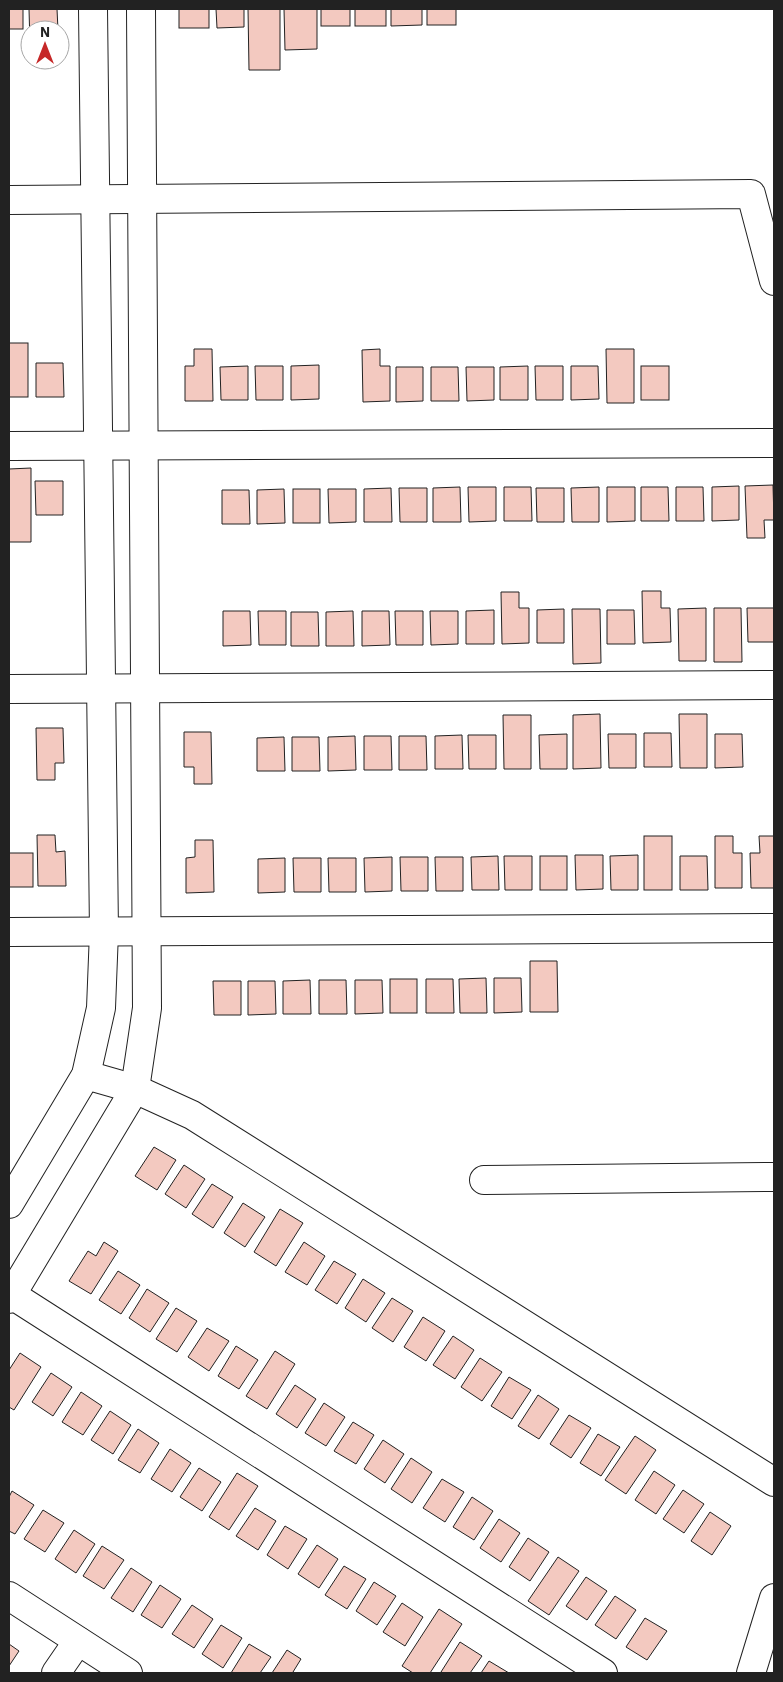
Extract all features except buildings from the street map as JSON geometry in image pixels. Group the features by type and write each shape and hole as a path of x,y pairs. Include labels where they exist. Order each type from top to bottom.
{"street":[{"path":"9,1204 86,1075 101,1008 104,932 94,9"},
{"path":"140,9 148,1008 134,1089 10,1296 603,1673"},
{"path":"9,200 751,194 774,281"},
{"path":"9,446 774,443"},
{"path":"9,689 774,685"},
{"path":"9,932 774,928"},
{"path":"86,1075 134,1089 192,1115 774,1482"},
{"path":"484,1180 774,1177"},
{"path":"9,1596 128,1673"},
{"path":"760,1668 774,1598"},
{"path":"56,1673 78,1641"}]}
